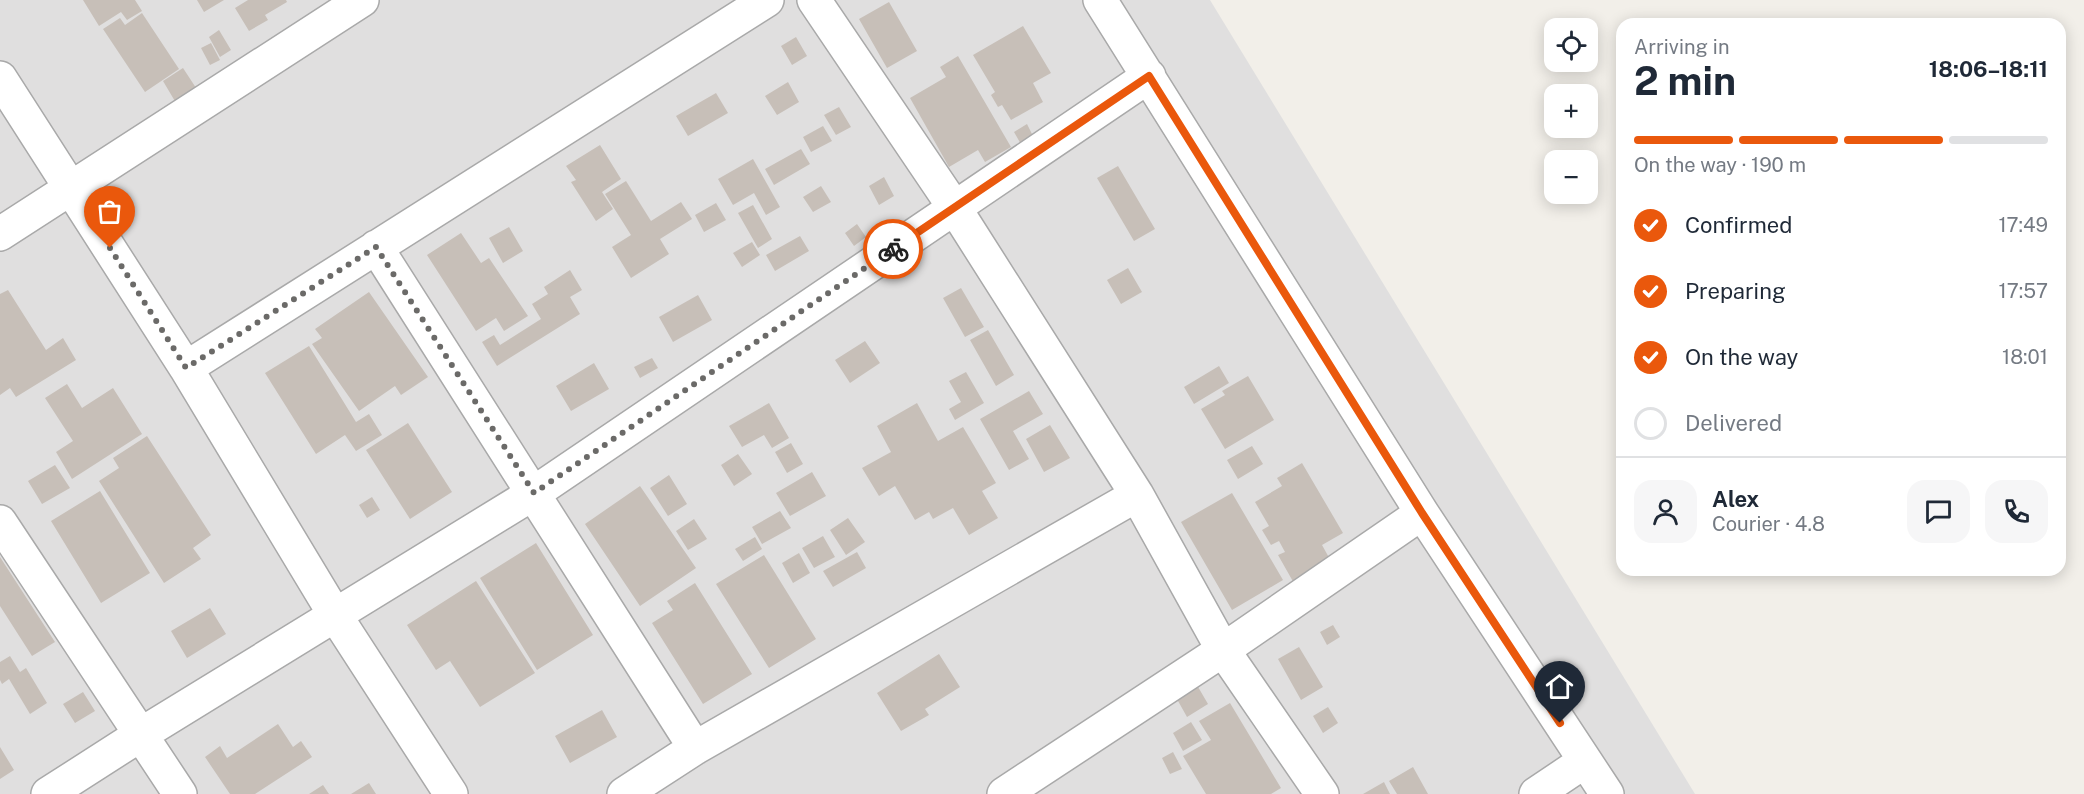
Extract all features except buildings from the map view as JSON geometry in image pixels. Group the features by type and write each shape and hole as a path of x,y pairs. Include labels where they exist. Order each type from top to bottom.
{"street":[{"path":"0,234 362,0"},
{"path":"186,368 767,0"},
{"path":"813,0 954,207 1137,495 1223,650 1322,794"},
{"path":"1100,0 1422,513 1607,794"},
{"path":"48,794 534,493 1149,76"},
{"path":"0,78 186,368 334,615 451,794"},
{"path":"376,247 695,748"},
{"path":"624,794 695,748 1137,495"},
{"path":"1004,794 1223,650 1422,513"},
{"path":"0,522 180,794"},
{"path":"1536,794 1584,761"}],"shaded area":[{"path":"0,0 1210,0 1695,794 0,794"}],"way so far":[{"path":"110,248 186,368 376,247 534,493 893,249"}],"route":[{"path":"893,249 1149,76 1422,513 1560,723"}]}
